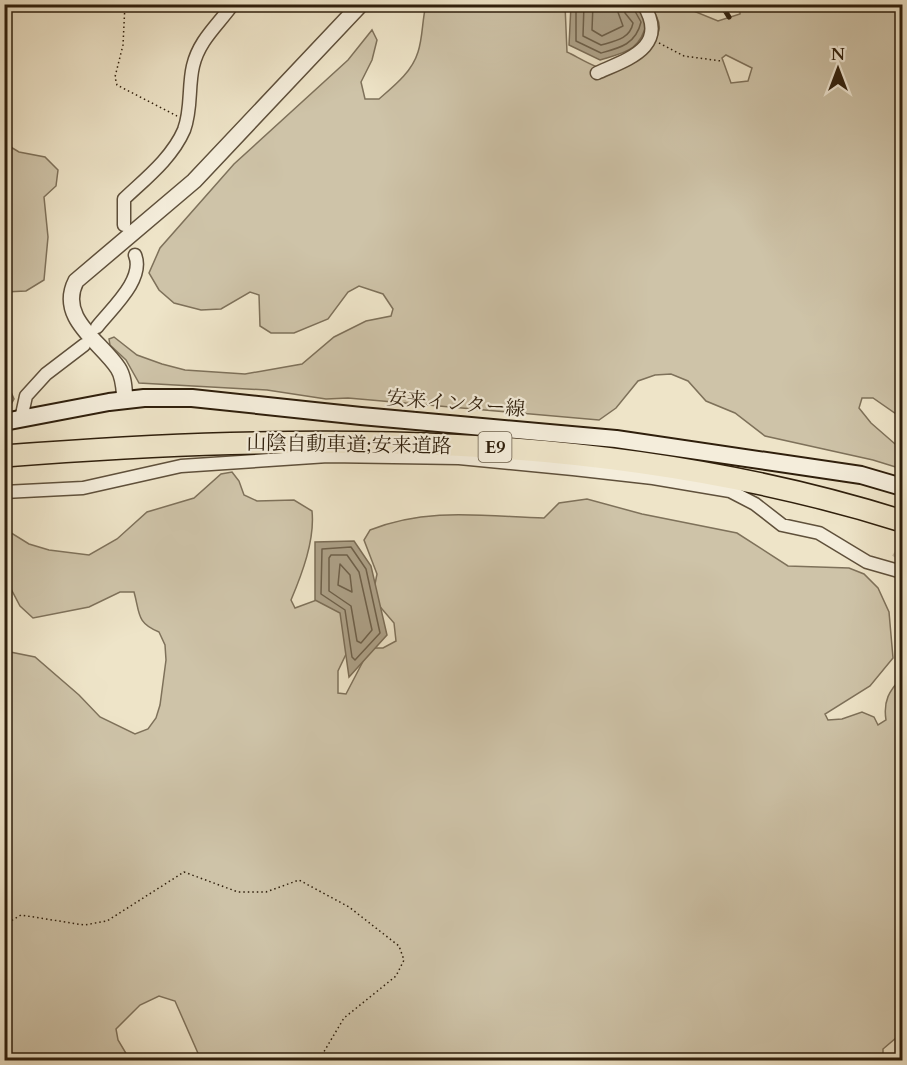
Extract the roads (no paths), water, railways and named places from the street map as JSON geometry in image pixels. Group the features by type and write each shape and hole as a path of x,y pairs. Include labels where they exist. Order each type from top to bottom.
{"highway":[{"name":"山陰自動車道;安来道路","path":"4,456 256,442 373,441 550,451 705,472 802,492 903,521"}],"main road":[{"name":"安来インター線","path":"13,420 124,400 192,398 373,418 606,438 850,473 903,487"}],"street":[{"path":"124,225 124,200 173,149 186,120 193,68 199,50 233,4"},
{"path":"124,400 118,368 95,344 76,316 71,299 76,281 187,188 361,4"},
{"path":"597,73 639,54 651,39 653,19 643,4"},
{"path":"97,327 137,275 138,264 135,255"},
{"path":"13,420 26,396 46,374 84,345"},
{"path":"4,492 83,488 181,466 328,456 482,460 653,478 730,492 755,504 782,525 819,533 867,562 897,566"}],"water":[{"path":"571,5 633,5 640,9 647,22 636,45 624,52 600,60 569,45"},
{"path":"4,376 14,399 4,417"},
{"path":"354,541 371,566 387,635 349,677 340,613 315,600 315,542"}],"tunnel":[{"path":"897,559 902,552"}],"railway":[{"path":"721,4 729,17"}]}
